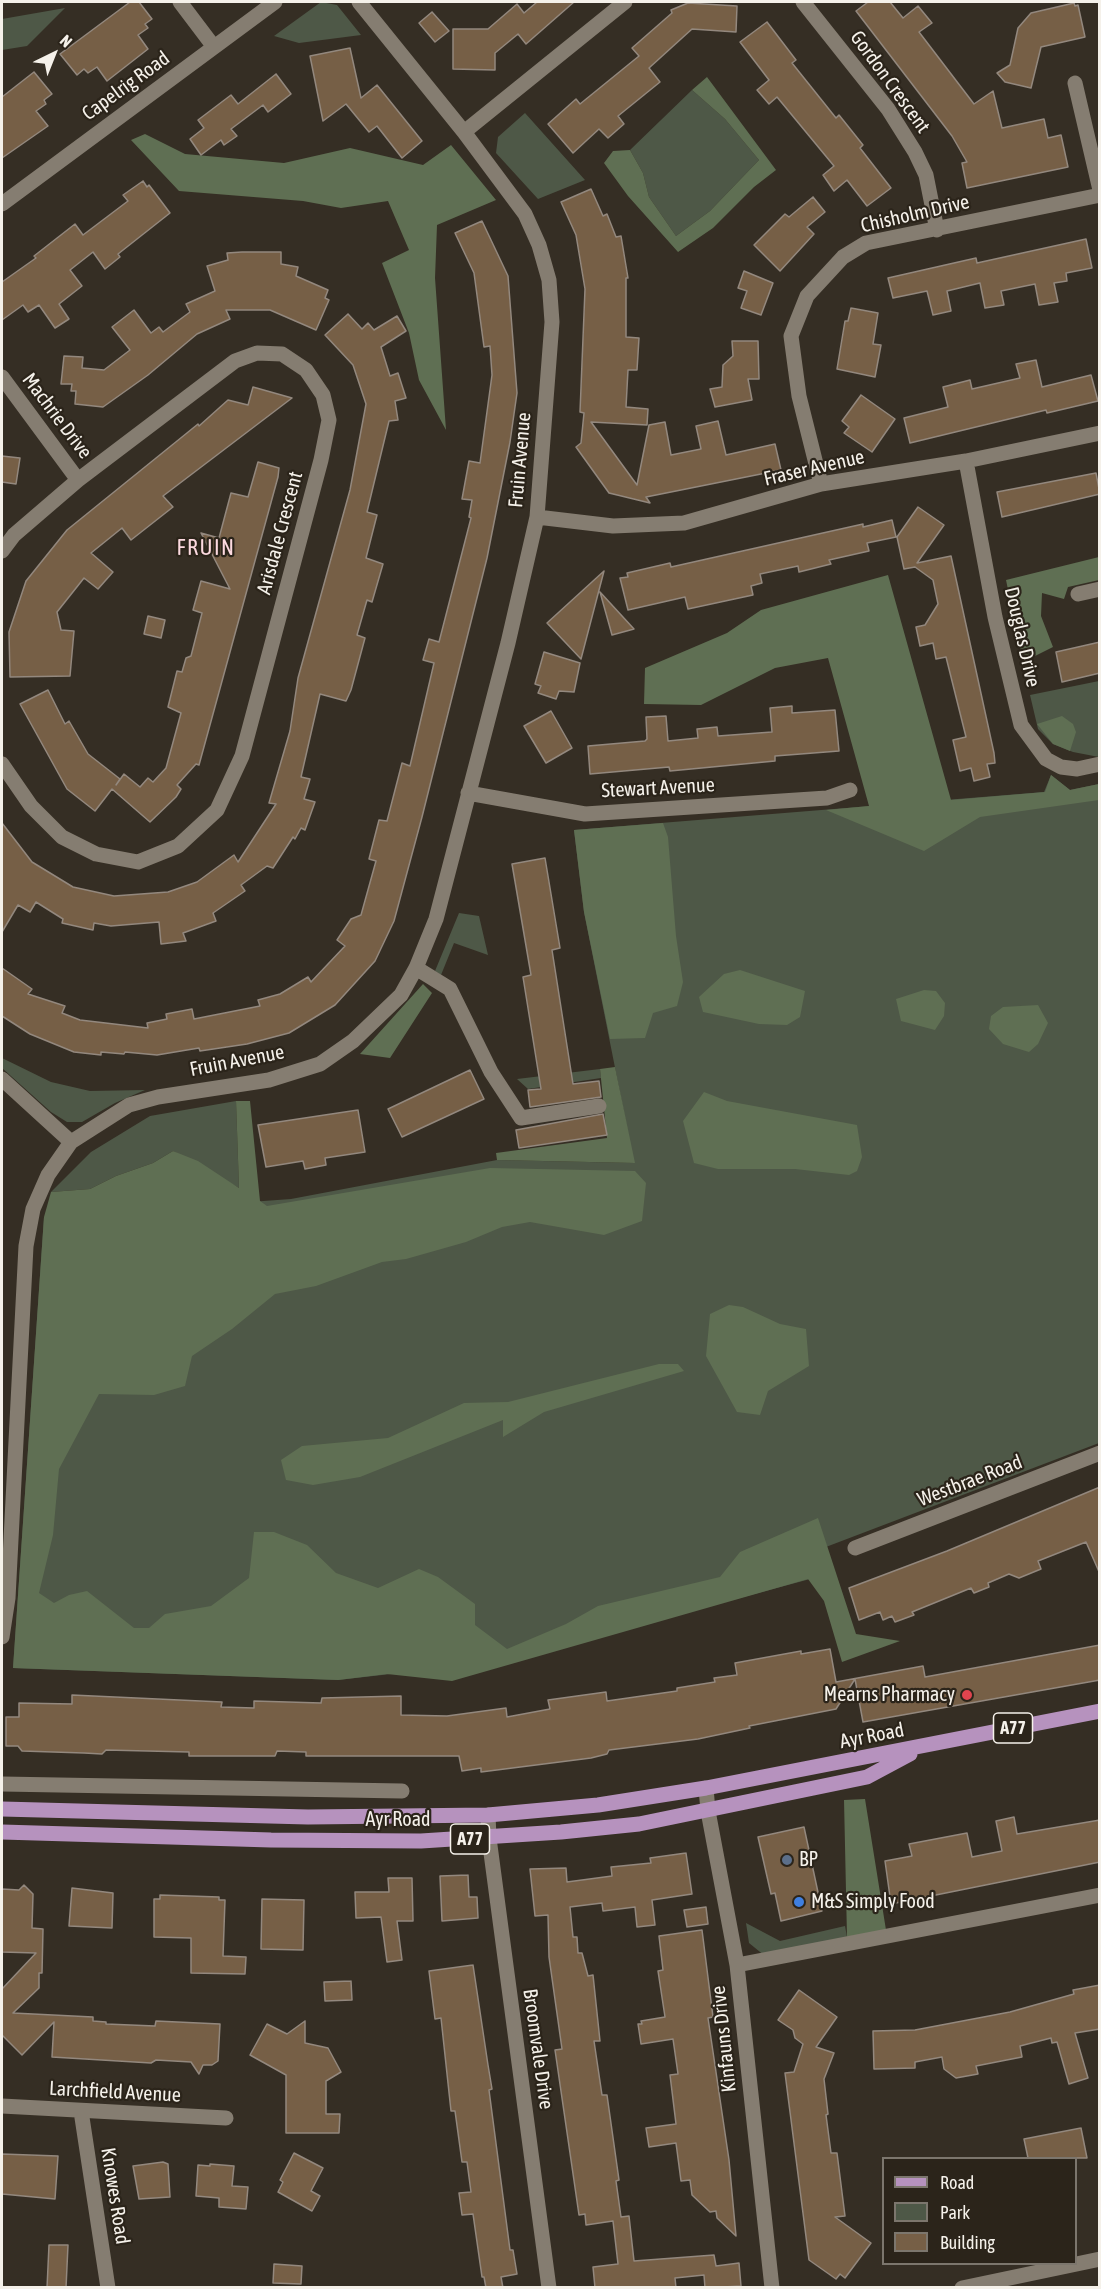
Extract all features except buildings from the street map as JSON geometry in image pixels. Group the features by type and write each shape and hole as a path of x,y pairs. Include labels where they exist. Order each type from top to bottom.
{"main road":[{"name":"Ayr Road","path":"2,1809 319,1817 488,1815 598,1805 706,1788 1100,1711"},
{"name":"Ayr Road","path":"2,1832 288,1840 421,1841 489,1838 639,1824 708,1811 867,1777 926,1746"}],"street":[{"path":"180,2 214,47"},
{"name":"Capelrig Road","path":"2,204 275,2"},
{"name":"Fruin Avenue","path":"2,1637 9,1587 26,1246 33,1209 48,1175 71,1142 129,1105 158,1097 269,1080 320,1064 353,1041 401,995 416,968 436,919 508,643 537,517 552,322 549,279 525,214 464,132 359,2"},
{"path":"464,132 625,2"},
{"name":"Gordon Crescent","path":"803,2 888,109 915,152 926,175 937,230"},
{"path":"1075,83 1100,190"},
{"name":"Chisholm Drive","path":"822,484 799,396 791,336 807,296 843,257 866,243 1100,195"},
{"name":"Arisdale Crescent","path":"2,551 14,535 78,480 199,386 235,361 257,353 282,354 306,370 323,395 328,420 321,460 242,756 217,810 178,846 138,862 96,854 62,837 31,806 3,771"},
{"name":"Machrie Drive","path":"2,377 78,480"},
{"name":"Fraser Avenue","path":"537,517 613,526 684,523 822,484 966,461 1100,433"},
{"name":"Douglas Drive","path":"966,461 994,617 1021,725 1046,759 1061,767 1077,769 1100,764"},
{"path":"1078,594 1100,589"},
{"name":"Stewart Avenue","path":"468,793 585,814 827,798 850,790"},
{"path":"416,968 450,989 491,1072 521,1118 599,1106"},
{"path":"2,1079 71,1142"},
{"name":"Westbrae Road","path":"855,1548 1100,1453"},
{"name":"Ayr Road","path":"2,1784 402,1791"},
{"name":"Kinfauns Drive","path":"706,1788 708,1811 736,1965 772,2288"},
{"name":"Broomvale Drive","path":"488,1815 489,1838 549,2288"},
{"path":"736,1965 1100,1895"},
{"name":"Larchfield Avenue","path":"2,2106 226,2118"},
{"name":"Knowes Road","path":"81,2111 108,2288"},
{"path":"1077,2264 1100,2259"},
{"path":"962,2288 1071,2265"}],"green space":[{"path":"321,2 337,5 361,35 299,43 274,36"},
{"path":"65,8 27,46 2,50 2,19"},
{"path":"707,77 776,170 754,187 713,228 678,252 628,196 604,163 613,151 630,150 643,173 649,197 676,236 710,211 759,160 725,119 692,90"},
{"path":"692,90 725,119 759,160 710,211 676,236 649,197 643,173 630,150"},
{"path":"525,113 585,180 538,199 496,153 498,137"},
{"path":"145,134 185,154 284,163 350,148 423,165 451,145 496,200 437,225 435,278 446,430 419,380 409,333 382,263 409,250 388,201 341,208 303,201 179,191 131,140"},
{"path":"1099,557 1099,580 1068,587 1064,599 1042,593 1041,616 1053,647 1023,662 1006,580"},
{"path":"888,575 951,800 1045,792 1051,775 1070,790 1099,784 1099,800 980,817 924,851 826,810 869,806 828,658 775,668 701,705 644,704 645,668 727,633 761,610"},
{"path":"1099,681 1099,757 1073,752 1053,744 1038,729 1030,695"},
{"path":"1062,716 1073,724 1076,732 1070,751 1053,744 1037,724"},
{"path":"1051,775 1070,790 1099,784 1099,1443 818,1550 825,1575 506,1661 338,1680 13,1668 44,1217 291,1199 497,1160 634,1163 584,912 574,830 1044,792"},
{"path":"663,823 668,837 676,936 683,982 677,1006 653,1013 645,1038 610,1039 584,912 574,830"},
{"path":"459,913 479,916 488,955 454,943 441,975 435,971"},
{"path":"740,970 805,991 800,1017 787,1025 759,1024 703,1012 699,997 724,974"},
{"path":"423,984 432,993 390,1058 360,1054"},
{"path":"924,990 936,991 945,1003 944,1016 935,1030 901,1021 896,999"},
{"path":"1038,1005 1048,1023 1038,1044 1029,1052 1003,1044 989,1029 991,1016 1003,1007"},
{"path":"2,1058 51,1082 90,1091 145,1090 115,1103 82,1122 67,1122 51,1112 2,1068"},
{"path":"615,1067 635,1163 497,1160 496,1153 607,1138 600,1069"},
{"path":"600,1069 601,1078 528,1089 517,1079"},
{"path":"704,1092 727,1101 857,1125 862,1157 857,1171 849,1175 795,1169 718,1169 694,1163 683,1121"},
{"path":"236,1101 239,1188 173,1151 153,1163 116,1176 90,1189 51,1192 91,1152 150,1116"},
{"path":"236,1101 250,1101 260,1201 267,1206 490,1168 635,1171 646,1183 642,1221 604,1235 530,1222 502,1227 466,1242 406,1259 382,1262 316,1286 275,1294 232,1329 192,1356 185,1386 154,1395 99,1394 59,1469 53,1535 39,1593 54,1603 69,1595 87,1591 134,1628 149,1628 165,1614 211,1606 249,1578 254,1532 274,1532 307,1545 336,1573 378,1588 419,1569 438,1577 475,1604 475,1625 507,1649 566,1624 598,1606 720,1577 740,1552 818,1518 856,1634 900,1641 842,1662 824,1601 808,1579 452,1681 387,1674 338,1680 13,1668 44,1217 51,1192 90,1189 116,1176 153,1163 173,1151 198,1161 239,1188"},
{"path":"729,1305 743,1307 780,1324 806,1329 809,1366 768,1391 760,1415 737,1412 706,1356 710,1314"},
{"path":"659,1364 678,1364 684,1371 544,1412 503,1437 503,1420 360,1477 313,1485 286,1480 281,1460 302,1446 388,1438 464,1403 508,1402"},
{"path":"865,1799 886,1930 847,1937 844,1800"},
{"path":"746,1923 780,1941 845,1926 847,1937 765,1956 749,1943"}],"place":[{"name":"Mearns Pharmacy","path":"967,1695"},
{"name":"BP","path":"787,1860"},
{"name":"M&S Simply Food","path":"799,1902"}],"district":[{"name":"FRUIN","path":"206,548"}]}
